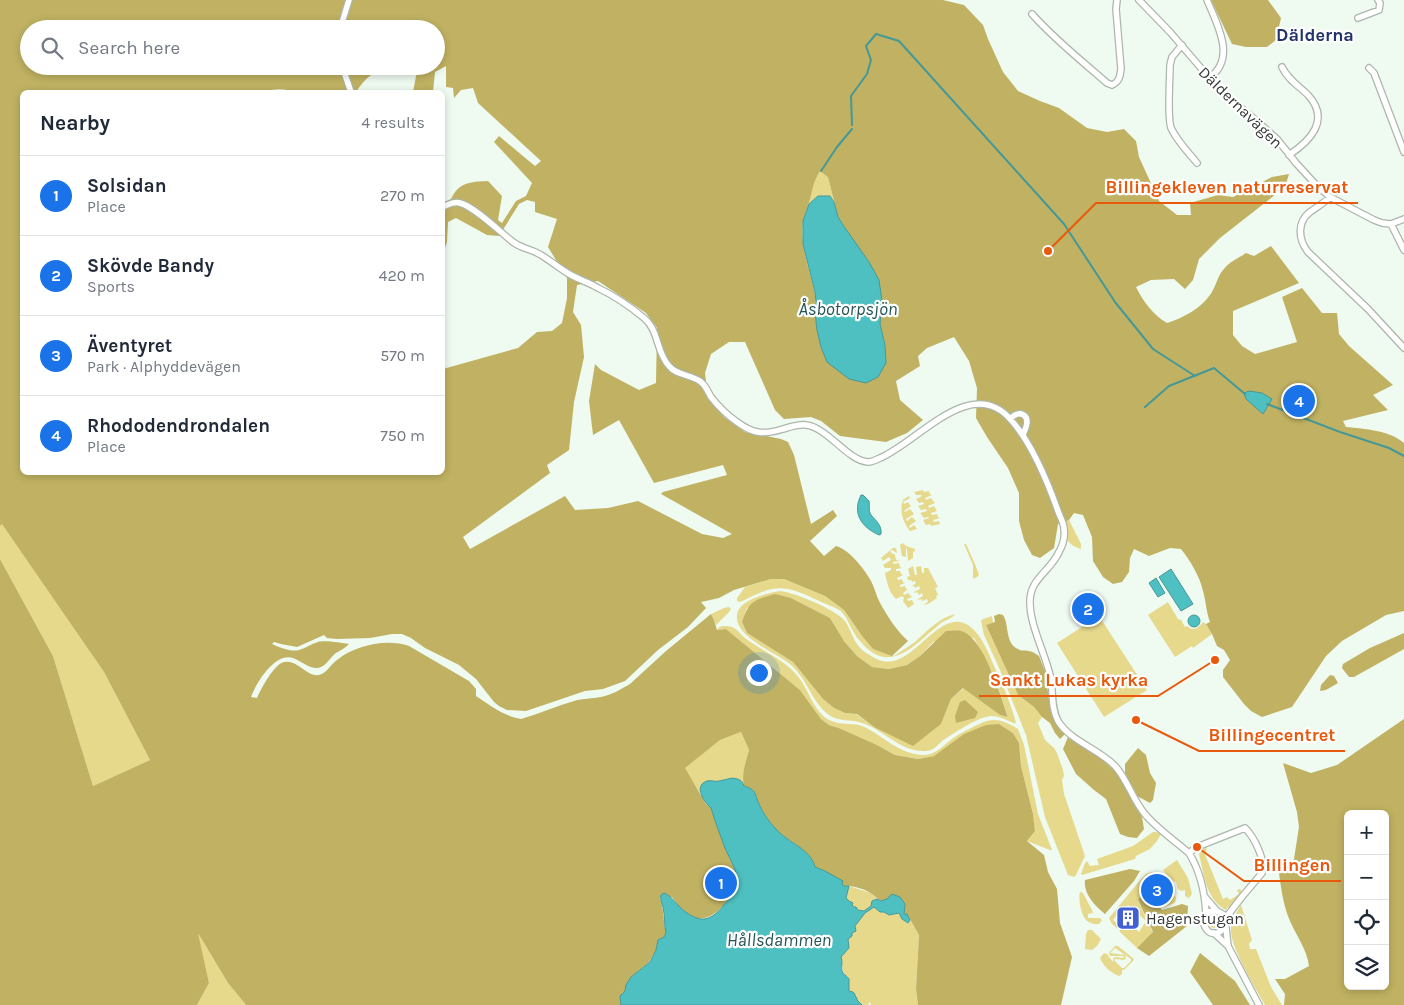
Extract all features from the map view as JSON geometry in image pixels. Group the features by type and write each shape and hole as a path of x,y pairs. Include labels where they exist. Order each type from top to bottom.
{"street":[{"path":"343,20 349,0"},
{"path":"1032,14 1107,83 1112,85 1117,83 1121,69 1116,9 1117,0"},
{"name":"Däldernavägen","path":"1138,0 1182,45 1219,89 1277,139 1317,186 1330,197 1374,220 1391,224"},
{"path":"1207,0 1220,30 1223,48 1220,66 1216,73 1209,78"},
{"path":"1358,18 1379,10 1380,4 1378,0"},
{"path":"1182,45 1172,57 1170,65 1169,118 1175,135 1197,163"},
{"path":"1282,67 1286,76 1313,102 1318,117 1314,132 1309,139 1289,155"},
{"path":"1368,68 1374,73 1404,152"},
{"path":"345,75 350,90"},
{"path":"1330,197 1327,201 1309,212 1304,218 1300,231 1304,246 1308,252 1368,308 1404,348"},
{"path":"445,206 459,203 468,207 518,246 542,255 568,274 597,287 646,319 653,329 663,358 672,369 700,381 724,412 740,425 754,431 765,434 790,427 808,425 822,432 854,456 866,462 872,462 888,455 942,417 959,408 969,405 987,405 1002,411 1011,418 1041,470 1064,527 1063,544 1055,560 1033,586 1030,600 1032,618 1047,662 1054,710 1057,718 1065,729 1117,768 1144,814 1189,853 1194,862 1205,897 1206,914 1203,922 1204,926 1206,930 1214,933 1228,946 1259,1005"},
{"path":"1404,219 1391,224 1404,250"},
{"path":"1011,418 1017,414 1024,415 1027,421 1022,435"},
{"path":"1189,853 1197,847 1245,828 1263,860 1264,867 1259,878 1240,898 1222,931 1214,933"},
{"path":"1205,897 1217,911 1224,915 1228,946"},
{"path":"1206,914 1211,911 1217,911"}],"shaded area":[{"path":"0,0 943,0 964,5 983,25 1003,72 1018,91 1059,108 1087,128 1107,132 1124,129 1136,141 1139,157 1159,201 1177,215 1191,215 1190,203 1218,195 1233,197 1272,177 1289,174 1285,187 1220,238 1199,259 1193,280 1185,289 1174,279 1151,280 1136,287 1149,307 1167,323 1187,315 1205,301 1213,290 1222,271 1231,262 1246,253 1254,256 1271,246 1299,283 1233,311 1233,335 1242,346 1255,354 1297,342 1282,297 1302,288 1322,313 1337,313 1339,334 1349,346 1393,385 1373,395 1388,410 1343,421 1346,427 1384,433 1404,443 1404,611 1386,615 1342,641 1326,656 1292,707 1262,717 1251,711 1244,704 1223,677 1223,670 1230,660 1224,650 1217,646 1206,624 1210,622 1200,580 1181,549 1170,548 1149,556 1134,549 1130,558 1129,572 1122,582 1113,584 1103,577 1093,561 1092,537 1083,515 1074,513 1069,520 1058,524 1054,548 1040,558 1032,555 1024,540 1019,521 1019,493 1008,468 976,418 977,388 969,361 954,337 927,348 918,356 920,366 896,381 900,400 923,420 907,433 886,442 840,436 821,421 811,417 784,419 775,410 745,342 729,342 711,354 705,373 708,398 724,417 745,432 788,442 794,455 811,524 833,510 837,516 810,541 824,556 836,546 841,548 851,555 865,571 886,613 908,641 892,656 873,649 844,610 825,596 784,579 771,579 734,590 719,598 701,602 706,608 688,627 658,650 625,681 603,689 585,691 526,711 507,710 499,706 476,679 459,665 402,634 370,638 337,639 327,638 324,635 297,647 274,642 272,644 293,650 299,650 321,641 349,644 318,668 293,658 286,657 280,660 267,670 251,697 257,698 272,672 284,662 293,663 310,673 319,675 353,650 372,644 391,643 409,646 469,681 476,689 476,696 503,713 521,719 574,701 598,698 620,690 630,684 711,614 717,630 726,629 800,690 821,719 829,725 877,745 895,755 918,759 934,756 964,734 986,725 999,724 1013,733 1019,743 1021,766 1033,814 1035,831 1027,841 1044,855 1048,872 1057,889 1060,923 1072,957 1061,1005 918,1005 916,989 919,935 908,916 904,914 905,904 900,897 892,894 887,899 881,901 866,891 844,886 825,871 815,867 813,861 804,851 776,829 763,811 753,791 744,786 743,773 749,750 741,732 720,740 685,768 706,804 711,808 735,871 737,880 736,890 720,909 705,918 698,918 685,912 672,897 660,898 666,933 664,937 658,940 656,950 649,962 631,977 626,985 625,991 622,993 621,1005 246,1005 228,983 198,933 209,983 197,1005 0,1005 0,559 53,656 93,786 150,760 104,672 2,524 0,526","holes":["820,171 828,177 838,217 869,262 882,301 880,324 885,345 831,364 824,355 820,341 815,313 815,294 806,258 802,231 803,220 814,183","598,281 646,313 657,328 656,383 639,390 601,370 595,364 589,401 593,435 619,420 654,483 723,465 727,475 661,494 732,534 723,538 702,534 638,501 608,508 575,510 565,496 470,549 463,537 550,473 547,465 569,450 574,402 584,357 581,325 573,312 577,285"]},
{"path":"1211,0 1268,0 1281,18 1276,40 1267,47 1246,47 1232,44"},
{"path":"416,75 435,75 433,90 413,90"},
{"path":"820,171 828,176 834,202 830,196 818,196 809,204 813,182"},
{"path":"923,490 924,492 929,491 932,495 925,498 926,500 931,498 935,503 928,506 929,508 934,506 937,511 931,513 932,515 937,514 940,518 933,520 934,522 939,521 940,524 926,525 923,520 929,518 924,518 920,513 927,511 926,509 921,510 918,506 924,504 923,502 919,503 916,499 922,496 916,495 914,492"},
{"path":"909,496 910,498 903,502 904,504 908,502 911,506 904,511 910,509 914,514 906,519 907,521 912,517 916,521 909,526 910,528 914,525 917,529 910,531 905,524 901,508 903,500"},
{"path":"1069,520 1081,544 1081,549 1067,539 1064,521"},
{"path":"2,523 104,672 150,760 93,786 53,656 0,559 0,526"},
{"path":"903,543 915,549 915,552 913,551 913,558 908,561 906,548 906,557 902,556 900,545"},
{"path":"964,544 966,544 979,575 973,579 973,565"},
{"path":"893,548 896,548 897,553 892,550 890,552 895,555 896,560 900,561 893,562 893,564 899,563 902,568 896,569 896,571 900,571 903,575 897,578 898,580 902,579 905,583 900,585 900,587 905,586 908,589 903,593 904,595 908,593 912,597 907,599 908,601 912,600 914,604 908,608 903,601 904,598 902,596 896,599 889,587 885,573 891,570 891,568 885,568 883,565 891,560 889,557 883,561 881,558"},
{"path":"913,566 915,575 917,575 916,567 921,566 922,573 924,573 924,568 928,568 938,587 935,588 938,595 936,596 937,598 928,604 923,605 928,602 927,599 918,600 923,596 922,593 919,595 917,592 914,592 920,589 919,586 915,588 912,586 916,583 915,581 908,580 907,577 910,576 908,569"},
{"path":"771,579 784,579 825,596 844,610 873,649 894,656 915,642 938,622 955,614 902,653 892,657 882,657 871,652 860,641 841,611 795,591 778,588 770,589 740,602 737,601 745,587"},
{"path":"780,591 815,602 840,616 860,647 869,655 879,660 892,661 904,657 939,629 950,623 962,622 974,630 986,647 1012,708 1016,723 1003,718 987,717 974,721 933,749 923,751 914,750 899,744 870,726 854,721 841,720 829,715 818,704 796,670 749,637 738,623 737,615 742,605 754,598","holes":["791,598 830,618 844,641 857,656 872,667 889,669 907,665 920,656 933,642 974,638 994,675 1008,717 1000,715 964,688 951,699 941,724 874,727 856,714 845,713 834,708 823,699 793,662 747,633 742,622 747,608"]},
{"path":"775,594 791,598 830,618 844,641 857,656 872,667 889,669 907,665 920,656 946,631 961,631 977,644 984,656 1008,717 1000,715 963,688 951,699 941,724 913,746 874,727 857,714 845,713 834,708 823,699 793,662 747,633 742,622 750,605 757,600"},
{"path":"1168,602 1185,627 1196,628 1203,622 1212,634 1193,648 1192,646 1175,657 1148,615"},
{"path":"729,607 731,609 729,612 716,625 711,614"},
{"path":"1003,615 1005,619 1009,639 1012,644 1021,650 1039,656 1045,671 1052,712 1059,727 1065,734 1060,739 1050,723 1034,707 1018,695 986,625 995,622 994,616"},
{"path":"992,616 993,623 986,625 1018,695 1034,707 1042,717 1038,723 1045,740 1057,753 1063,770 1064,794 1085,856 1074,877 1068,875 1045,817 1026,735 984,635 981,621"},
{"path":"1099,616 1147,690 1104,717 1057,643"},
{"path":"723,626 730,626 735,629 794,672 818,710 828,720 862,726 907,752 924,755 930,754 960,734 988,721 999,720 1018,729 1024,745 1038,814 1052,850 1027,841 1035,831 1033,814 1021,766 1019,743 1013,733 999,724 946,748 934,756 918,759 895,755 877,745 829,725 821,719 800,690 726,629 717,630"},
{"path":"1404,633 1404,649 1354,677 1349,677 1342,668 1343,664 1370,648"},
{"path":"1330,675 1334,676 1338,683 1326,690 1320,691 1321,685"},
{"path":"965,700 978,712 975,718 956,723 955,716 960,702"},
{"path":"1404,719 1404,1005 1284,1005 1285,994 1275,979 1285,979 1309,966 1306,953 1286,911 1279,873 1294,859 1299,827 1297,812 1283,763 1311,773 1337,765"},
{"path":"741,732 749,750 743,782 731,778 711,781 701,788 700,793 684,768 720,740"},
{"path":"1068,737 1102,759 1119,775 1142,817 1144,829 1137,838 1120,834 1106,799 1076,774 1063,749"},
{"path":"1138,748 1146,755 1150,773 1156,783 1153,800 1150,803 1135,795 1125,773 1125,764"},
{"path":"1153,832 1161,834 1157,841 1150,849 1136,856 1135,859 1081,874 1087,861 1090,866 1099,865 1097,859 1133,846"},
{"path":"1206,848 1207,850 1204,852 1223,899 1227,897 1230,900 1239,894 1237,890 1241,890 1242,894 1226,910 1214,900 1204,878 1199,854"},
{"path":"1177,860 1188,878 1192,894 1189,898 1185,896 1185,890 1181,891 1178,889 1176,882 1171,880 1163,870"},
{"path":"1130,869 1140,871 1134,881 1105,914 1088,894 1085,880"},
{"path":"1152,872 1163,880 1176,898 1175,903 1164,907 1157,904 1153,898 1138,901 1153,933 1137,948 1119,931 1129,922 1139,932 1146,921 1128,905 1113,920 1120,926 1118,929 1109,918 1141,879 1146,874"},
{"path":"849,886 871,893 877,899 872,901 871,906 864,911 858,909 846,898"},
{"path":"1080,892 1083,893 1093,913 1088,914 1088,918 1100,918 1102,920 1099,924 1090,923 1083,915 1080,907"},
{"path":"1143,894 1152,898 1162,910 1182,904 1188,906 1187,926 1149,956 1137,948 1153,932 1138,900"},
{"path":"1241,905 1252,940 1249,944 1250,949 1256,949 1271,987 1282,1005 1265,1005 1238,955 1231,935 1231,927"},
{"path":"874,907 889,915 899,913 907,923 910,920 919,935 916,989 918,1005 871,1005 870,1002 868,1005 862,1005 857,1000 855,993 849,991 849,979 843,971 841,957 849,948 848,939 852,936 859,920"},
{"path":"1212,916 1216,916 1220,922 1216,928 1212,928 1208,924 1208,920"},
{"path":"1088,930 1092,930 1101,939 1092,950 1085,949"},
{"path":"197,931 228,983 246,1005 197,1005 209,983"},
{"path":"1115,946 1118,946 1134,959 1122,970 1122,974 1119,976 1108,969 1100,958 1104,953 1113,962 1115,957 1124,958 1123,956 1110,956 1109,953","holes":["1115,948 1131,959 1122,968 1114,960 1124,960 1126,958 1125,955 1110,953"]},
{"path":"1200,953 1235,981 1250,1005 1213,1005 1190,972"}],"water":[{"name":"Åsbotorpsjön","path":"818,196 830,196 834,202 838,217 879,280 882,301 880,324 885,345 886,363 878,377 866,383 849,379 827,362 821,347 815,313 815,292 803,244 803,221 809,204"},
{"path":"1249,391 1262,393 1272,399 1263,414 1246,399 1244,393"},
{"path":"861,495 869,501 870,513 881,528 881,534 879,535 867,528 860,519 857,508"},
{"path":"1171,569 1193,604 1181,611 1159,577"},
{"path":"1156,578 1165,593 1158,597 1149,583"},
{"path":"1192,615 1196,615 1200,621 1196,627 1192,627 1188,623 1188,619"},
{"name":"Hållsdammen","path":"732,778 740,780 744,786 753,791 770,822 781,834 809,855 815,867 843,881 842,884 844,886 849,886 846,898 858,910 864,911 871,906 872,901 887,899 892,894 900,897 905,904 904,914 907,914 910,920 908,923 902,919 899,913 889,915 880,912 874,907 865,913 855,926 856,931 848,939 849,948 841,957 842,971 849,979 849,991 855,994 857,1000 862,1005 621,1005 620,996 625,991 631,977 650,962 656,950 658,940 664,937 666,933 661,895 664,893 672,898 688,914 704,919 719,911 737,888 736,872 725,848 711,808 705,802 700,790 703,783 707,781"}],"waterway":[{"path":"852,125 851,96 867,74 871,60 866,46 876,34 899,41 1064,224 1115,302 1153,349 1195,376"},
{"path":"821,171 852,129"},
{"path":"1145,407 1169,386 1214,368 1245,394"},
{"path":"1267,404 1340,432 1389,448 1404,456"}],"place":[{"name":"Billingekleven naturreservat","path":"1048,251"},
{"name":"Rhododendrondalen","path":"1299,401"},
{"name":"Skövde Bandy","path":"1088,609"},
{"name":"Sankt Lukas kyrka","path":"1215,660"},
{"name":"Billingecentret","path":"1136,720"},
{"name":"Billingen","path":"1197,847"},
{"name":"Solsidan","path":"721,883"},
{"name":"Äventyret","path":"1157,890"},
{"name":"Hagenstugan","path":"1128,918"}],"district":[{"name":"Dälderna","path":"1315,35"}]}
